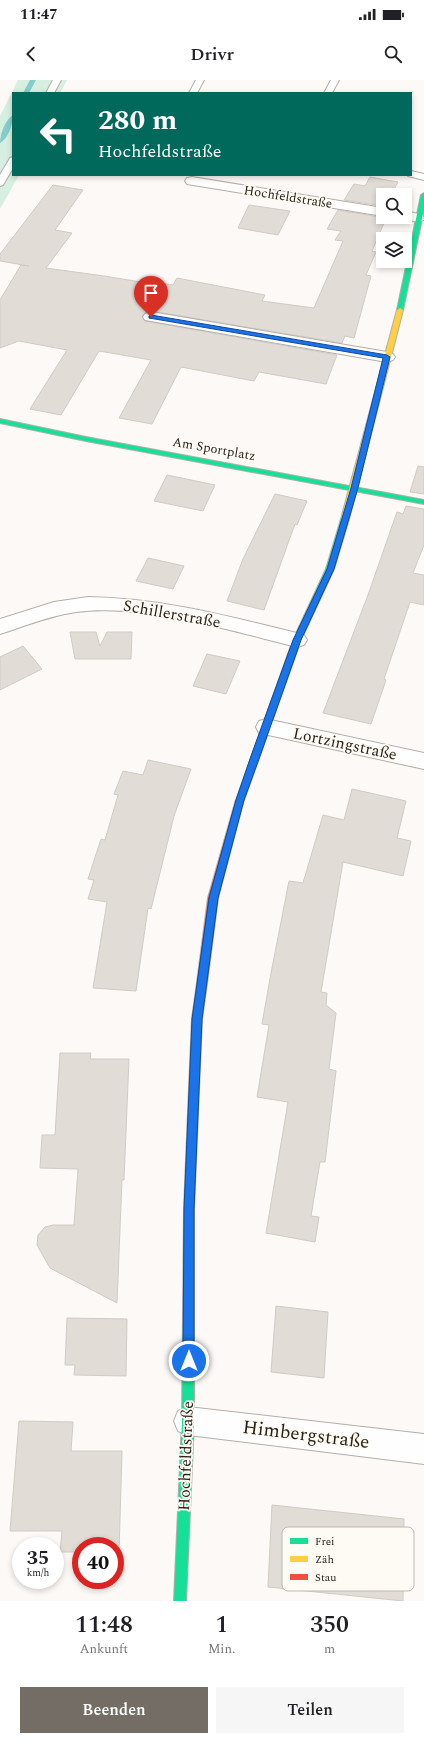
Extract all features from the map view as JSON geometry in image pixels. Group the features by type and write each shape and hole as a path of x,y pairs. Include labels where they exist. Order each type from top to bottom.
{"street":[{"name":"Hochfeldstraße","path":"192,182 376,211"},
{"name":"Hochfeldstraße","path":"412,216 424,195"},
{"name":"Hochfeldstraße","path":"180,1601 188,1421 189,1209 197,1019 213,898 240,800 297,640 330,569 354,488 405,290 411,224"},
{"path":"151,317 387,357"},
{"name":"Am Sportplatz","path":"0,421 86,439 424,502"},
{"name":"Schillerstraße","path":"0,626 33,614 61,608 87,604 129,605 176,612 297,640"},
{"name":"Lortzingstraße","path":"266,727 424,761"},
{"name":"Himbergstraße","path":"188,1421 424,1449"}],"lane":[{"path":"51,92 57,80"},
{"path":"193,92 200,80"},
{"path":"329,92 335,80"},
{"path":"0,183 12,162"},
{"path":"412,174 424,177"}],"green space":[{"path":"18,80 67,80 61,92 12,92"},
{"path":"12,92 12,176 18,176 0,209 0,116"}],"building":[{"path":"370,177 398,182 395,188 376,188 376,205 344,200 354,184 365,186"},
{"path":"53,185 83,190 55,230 72,233 46,268 153,284 154,282 173,285 177,278 265,295 262,301 314,308 343,241 335,240 341,231 327,229 338,210 376,216 376,224 384,224 380,232 376,232 376,242 372,251 376,252 366,275 371,276 354,338 345,336 342,343 151,311 145,313 142,316 145,321 337,355 326,384 259,372 254,381 181,367 152,424 119,418 151,360 99,351 61,415 30,409 67,350 19,341 0,348 0,300 21,265 29,266 0,261 0,254"},
{"path":"249,205 290,211 278,235 238,228"},
{"path":"418,466 424,467 424,494 410,492"},
{"path":"167,475 215,485 203,511 154,501"},
{"path":"275,494 307,501 297,525 295,524 264,610 227,601 243,559"},
{"path":"406,506 424,509 424,545 413,573 424,575 424,605 410,602 384,679 386,680 371,724 323,713 368,595 397,512 403,514"},
{"path":"148,558 184,566 173,589 136,581"},
{"path":"70,632 96,632 100,646 107,632 132,632 131,659 75,659"},
{"path":"23,646 42,669 0,690 0,657"},
{"path":"207,654 240,661 226,694 193,686"},
{"path":"148,760 191,769 174,816 151,909 148,908 136,991 93,988 107,902 88,899 94,880 88,879 101,839 105,840 118,795 114,794 123,771 143,775"},
{"path":"352,789 406,801 397,838 411,841 403,876 343,862 321,992 327,993 326,1005 336,1013 329,1069 336,1071 325,1162 320,1162 311,1216 319,1217 315,1242 266,1233 288,1102 257,1097 269,1025 262,1024 289,881 303,883 323,815 344,820"},
{"path":"60,1053 91,1053 90,1059 129,1059 117,1303 50,1268 37,1245 38,1235 45,1227 53,1225 74,1225 78,1169 40,1168 42,1135 55,1135"},
{"path":"276,1306 328,1312 324,1378 271,1372"},
{"path":"67,1318 127,1319 126,1376 74,1375 75,1365 65,1365"},
{"path":"19,1421 73,1422 71,1451 122,1451 119,1537 72,1537 72,1552 64,1552 64,1537 61,1537 62,1531 10,1531"},
{"path":"272,1505 404,1519 404,1527 282,1527 282,1588 268,1587"},
{"path":"307,1591 403,1591 403,1601"}],"waterway":[{"path":"27,92 33,80"},
{"path":"0,141 12,119"}],"traffic: fast":[{"path":"400,310 424,195"},
{"path":"0,421 86,439 424,502"},
{"path":"239,803 297,640 330,569 345,519"},
{"path":"180,1601 188,1421 189,1209 193,1112"}],"traffic: slow":[{"path":"345,519 400,310"},
{"path":"193,1112 197,1019 202,983"}],"traffic: jam":[{"path":"202,983 213,898 239,803"}],"route":[{"path":"151,317 387,357 354,488 330,569 297,640 240,800 213,898 197,1019 189,1209 189,1361"}]}
